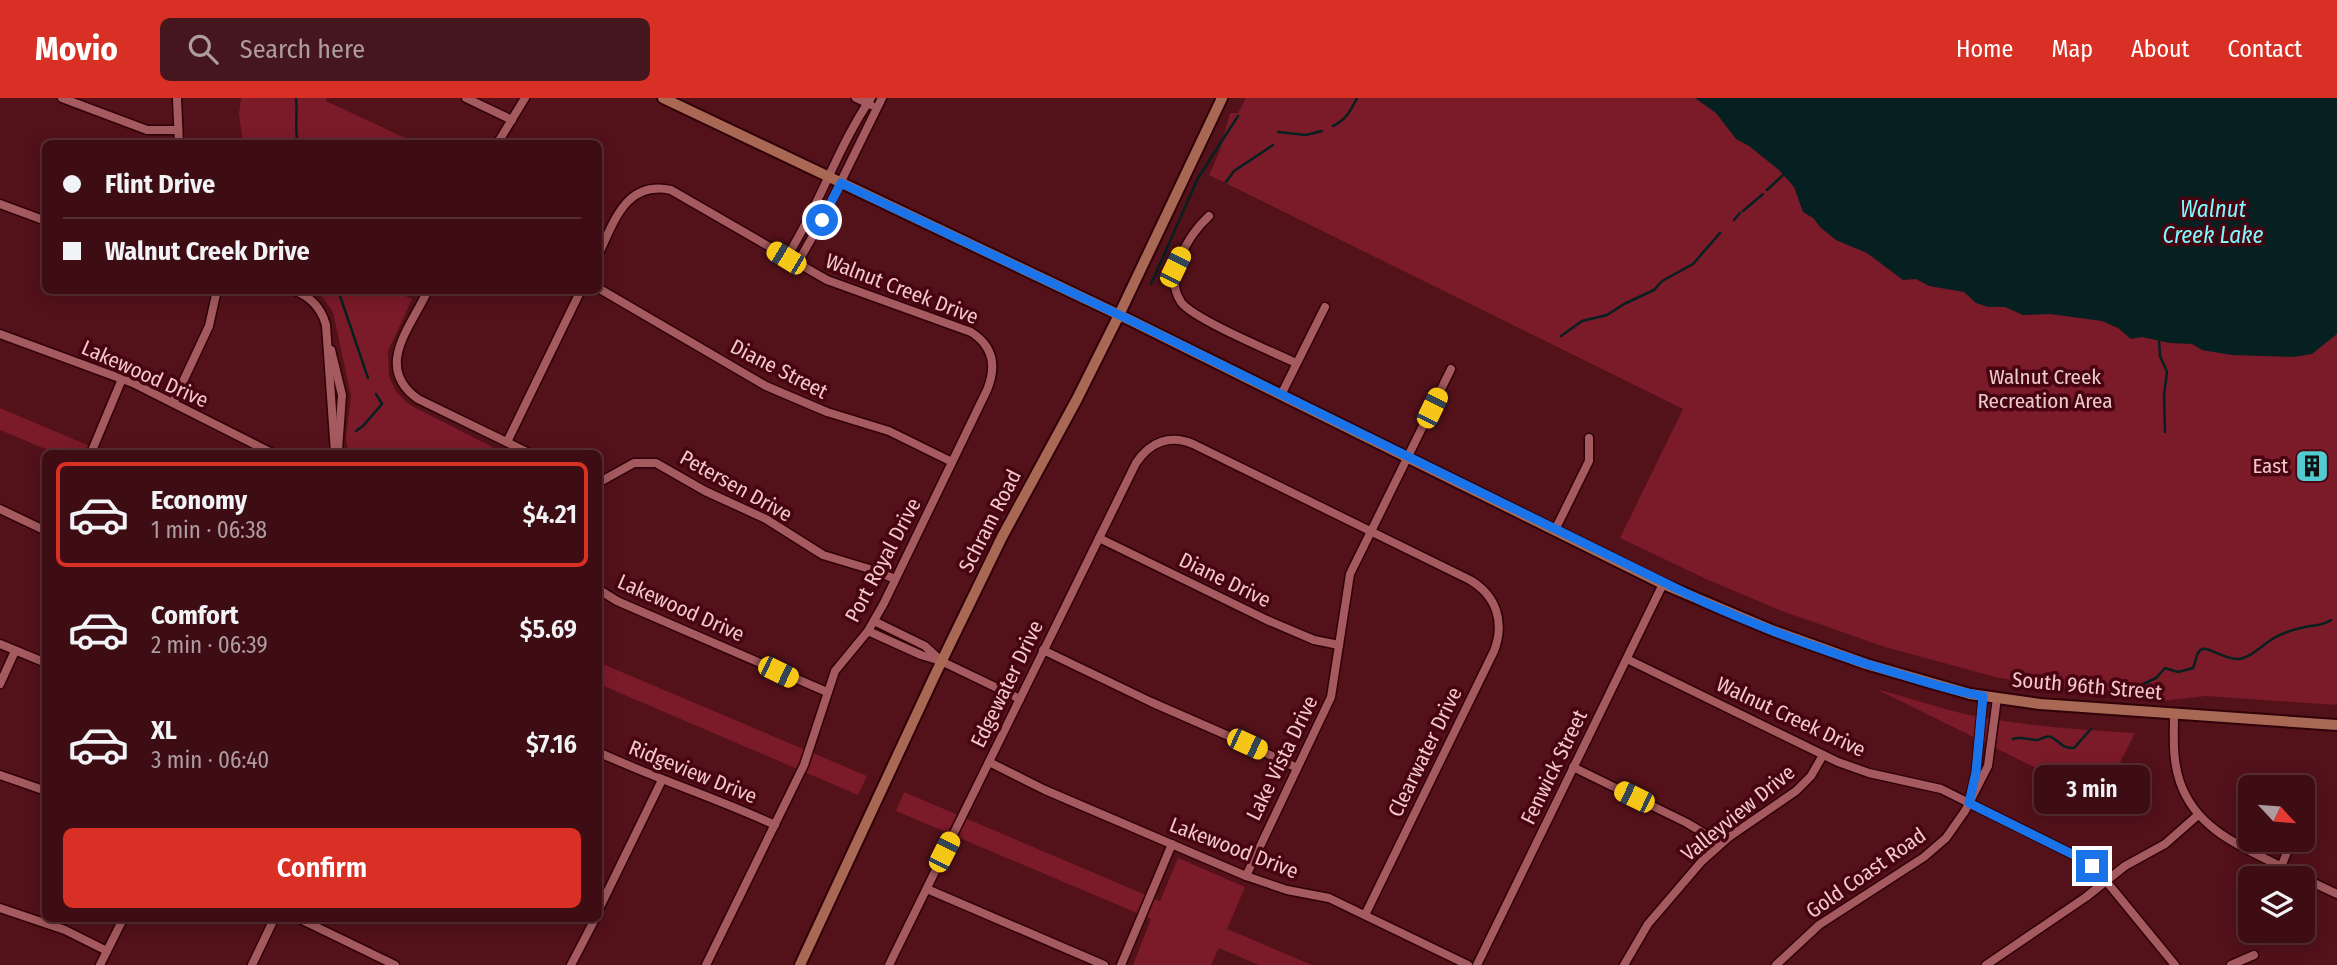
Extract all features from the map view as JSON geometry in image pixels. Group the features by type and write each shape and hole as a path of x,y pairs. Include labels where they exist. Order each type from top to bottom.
{"main road":[{"name":"South 96th Street","path":"663,98 1119,315 1663,584 1738,617 1823,649 1929,683 1983,696 2040,704 2337,724"},
{"name":"Schram Road","path":"800,965 941,661 1002,537 1119,315 1222,98"}],"street":[{"path":"62,98 147,130 177,130"},
{"path":"177,98 178,140"},
{"path":"466,98 512,120"},
{"path":"499,140 524,98"},
{"path":"856,98 869,101 877,108"},
{"path":"797,264 841,183 882,98"},
{"path":"786,258 803,232 869,101"},
{"name":"Walnut Creek Drive","path":"602,248 621,209 632,197 644,190 664,188 677,192 786,258 842,287 971,332 986,345 992,357"},
{"path":"0,204 42,220"},
{"path":"1209,216 1196,228 1175,267 1174,279 1181,302 1198,315 1296,363"},
{"name":"Diane Street","path":"602,290 766,386 827,412 889,431 952,462"},
{"path":"173,403 209,326 216,294"},
{"path":"301,294 320,310 338,373 342,395 337,450"},
{"path":"426,294 397,352 395,362 405,388 418,399 522,450"},
{"path":"507,442 580,294"},
{"path":"1281,395 1325,307"},
{"name":"Lakewood Drive","path":"0,334 122,379 266,450"},
{"name":"Port Royal Drive","path":"706,965 804,765 827,692 839,664 874,621 991,381 992,357"},
{"name":"Lake Vista Drive","path":"1246,876 1331,697 1350,574 1451,369"},
{"path":"92,450 122,379"},
{"path":"1555,530 1589,461 1589,438"},
{"name":"Edgewater Drive","path":"889,965 1140,456 1157,442 1175,439 1194,444 1371,531"},
{"name":"Petersen Drive","path":"602,482 634,463 656,463 705,491 766,519 813,551 895,579"},
{"path":"0,509 42,529"},
{"name":"Clearwater Drive","path":"1365,915 1494,651 1500,625 1493,602 1484,590 1470,580 1371,531"},
{"name":"Diane Drive","path":"1099,538 1267,620 1314,639 1339,645"},
{"name":"Fenwick Street","path":"1477,965 1663,584"},
{"name":"Lakewood Drive","path":"602,592 617,601 827,692"},
{"path":"874,621 925,646 941,661"},
{"path":"868,631 941,661 1020,699"},
{"path":"0,644 42,662"},
{"path":"1043,650 1297,768"},
{"path":"0,684 15,652"},
{"name":"Walnut Creek Drive","path":"1627,659 1823,755 1869,773 1929,785 2080,858 2107,882 2175,965"},
{"name":"Gold Coast Road","path":"1969,803 1976,772 1983,696"},
{"name":"Gold Coast Road","path":"1776,965 1819,925 1924,857 1946,838 1969,803 1988,765 1997,698"},
{"path":"2174,713 2176,768 2185,793 2199,815 2207,825 2234,844 2279,866"},
{"name":"Ridgeview Drive","path":"602,754 775,825"},
{"name":"Valleyview Drive","path":"1624,965 1663,905 1718,846 1796,792 1811,776 1823,755"},
{"name":"Lakewood Drive","path":"989,762 1045,790 1246,876 1277,887 1329,898 1468,965"},
{"path":"1573,767 1687,822 1718,846"},
{"path":"0,775 42,790"},
{"path":"602,893 662,780"},
{"path":"1986,965 2107,882 2125,866 2165,844 2199,815"},
{"path":"1121,965 1172,844"},
{"path":"2315,883 2337,894"},
{"path":"927,889 1104,965"},
{"path":"0,908 65,930 107,951"},
{"path":"100,965 122,922"},
{"path":"252,965 273,922"},
{"path":"306,922 396,965"},
{"path":"571,965 593,922"},
{"path":"2231,965 2254,955"}],"green space":[{"path":"241,98 327,98 326,101 410,140 243,140 239,114"},
{"name":"Walnut Creek Recreation Area","path":"1246,98 2337,98 2337,705 2206,696 2161,701 1999,678 1885,647 1782,611 1620,538 1683,409 1209,175 1219,153 1230,113 1238,113"},
{"path":"320,294 401,294 412,299 388,351 389,377 397,393 410,405 498,450 348,450 346,437 351,396 333,312"},
{"path":"0,408 99,450 48,450 0,430"},
{"path":"602,664 867,776 858,795 602,685"},
{"path":"1876,689 1947,710 1991,719 2135,733 2101,800"},
{"path":"904,792 1160,901 1178,858 1245,887 1227,929 1312,965 1259,965 1219,948 1211,965 1133,965 1151,919 896,811"}],"water":[{"name":"Walnut Creek Lake","path":"1695,98 2337,98 2337,334 2312,354 2293,357 2232,355 2202,350 2192,344 2142,337 2131,339 2118,328 2102,321 2050,314 2023,315 2005,307 1988,307 1976,303 1964,292 1929,286 1916,279 1903,280 1867,253 1836,240 1821,228 1813,218 1803,212 1794,187 1779,170 1736,139 1716,113"}],"waterway":[{"path":"296,98 297,140"},
{"path":"1333,126 1345,118 1357,98"},
{"path":"1151,284 1198,178 1238,116"},
{"path":"1278,132 1306,135 1322,131"},
{"path":"1226,182 1234,171 1273,145"},
{"path":"1767,190 1783,175"},
{"path":"1743,211 1763,194"},
{"path":"1734,220 1740,213"},
{"path":"1561,336 1582,321 1607,315 1654,290 1662,281 1693,264 1720,233"},
{"path":"339,294 368,378"},
{"path":"2159,340 2160,356 2167,372 2164,395 2165,432"},
{"path":"356,431 382,404 376,394"},
{"path":"2137,687 2156,678 2165,668 2178,672 2193,668 2197,654 2202,649 2233,659 2243,658 2281,634 2331,620"},
{"path":"2013,739 2037,740 2049,736 2064,746 2074,748 2091,729"}],"place":[{"name":"East","path":"2312,466"}],"route":[{"path":"822,220 841,183 1132,321 1663,584 1738,617 1845,657 1929,683 1983,696 1976,772 1969,803 2092,866"}]}
